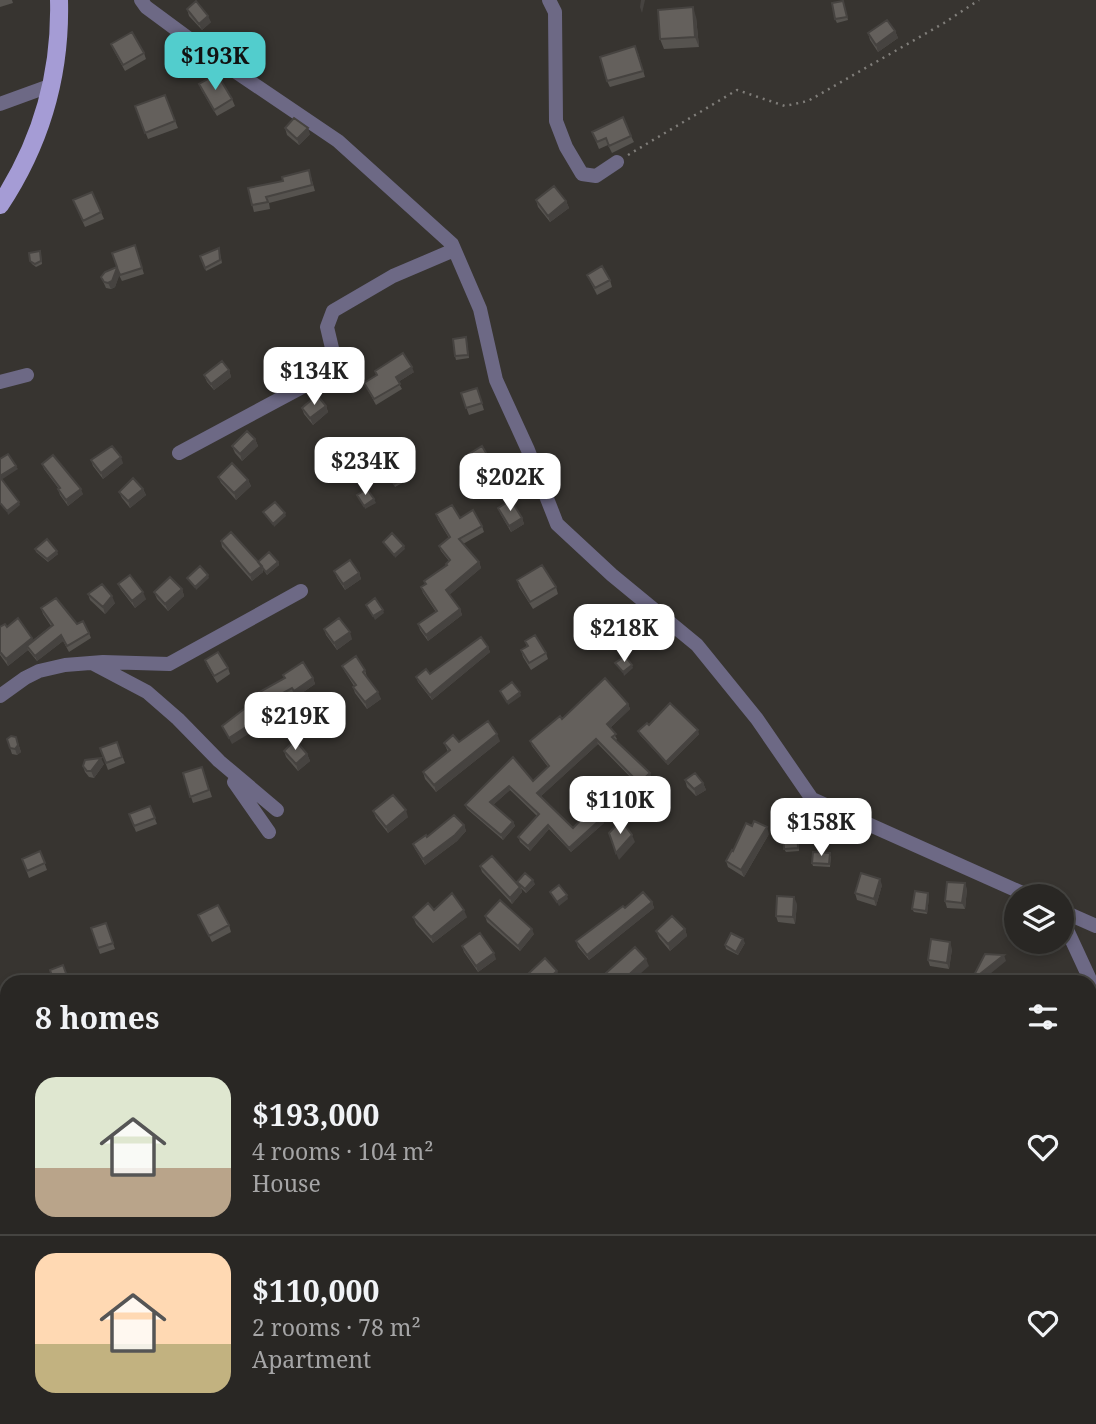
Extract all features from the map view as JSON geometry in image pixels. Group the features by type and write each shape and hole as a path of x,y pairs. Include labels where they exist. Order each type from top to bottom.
{"main road":[{"path":"0,205 18,178 49,104 60,30 59,0"}],"street":[{"path":"141,0 146,7 211,55 338,141 452,244 480,309 496,380 528,450 557,524 612,575 697,645 757,719 812,799 1004,885"},
{"path":"549,0 555,12 556,121 566,147 582,174 596,176 617,162"},
{"path":"0,104 52,85"},
{"path":"179,453 332,371 336,365 327,327 333,311 393,276 454,250"},
{"path":"0,382 27,375"},
{"path":"0,696 39,671 65,665 169,664 301,591"},
{"path":"93,663 147,692 219,761 277,810"},
{"path":"219,761 269,832"},
{"path":"1074,916 1096,926"},
{"path":"1074,945 1088,975"}],"path":[{"path":"617,162 737,90 785,106 808,100 944,23 979,0"}],"building":[{"path":"196,1 208,16 199,24 187,9"},
{"path":"843,1 847,17 835,19 832,3"},
{"path":"693,7 695,37 660,39 658,10"},
{"path":"887,20 895,31 876,45 868,33"},
{"path":"132,32 144,53 123,65 111,44"},
{"path":"635,46 643,71 607,81 600,57"},
{"path":"217,74 232,99 214,110 199,84"},
{"path":"165,95 175,121 145,133 135,106"},
{"path":"623,117 631,136 609,146 606,138 597,142 592,132"},
{"path":"294,118 308,128 297,139 285,128"},
{"path":"309,170 312,185 266,197 268,202 252,205 248,188 283,181 282,177"},
{"path":"554,186 566,201 548,216 536,200"},
{"path":"92,192 101,212 83,221 73,200"},
{"path":"135,245 142,268 120,275 117,268 112,281 104,282 101,277 105,272 117,267 112,253"},
{"path":"219,248 220,260 205,268 200,256"},
{"path":"40,251 41,261 35,264 30,261 29,253"},
{"path":"602,266 610,280 595,288 587,275"},
{"path":"466,337 468,355 455,356 453,339"},
{"path":"284,352 292,369 285,373 286,377 275,383 265,361"},
{"path":"403,353 412,367 396,377 400,384 374,399 364,383 377,375 375,371"},
{"path":"222,361 229,370 211,384 204,375"},
{"path":"477,388 482,403 466,408 461,393"},
{"path":"317,395 326,406 310,418 302,408"},
{"path":"247,431 255,439 240,454 232,446"},
{"path":"344,443 356,460 345,468 333,450"},
{"path":"406,443 411,453 399,459 394,449"},
{"path":"112,446 121,457 101,473 91,460"},
{"path":"482,446 489,458 476,465 469,454"},
{"path":"8,454 16,466 0,476 0,459"},
{"path":"53,455 81,489 66,500 42,464"},
{"path":"232,463 248,480 234,493 218,477"},
{"path":"401,466 407,476 394,484 388,473"},
{"path":"0,477 19,502 7,511 0,503"},
{"path":"133,478 143,489 128,501 119,492"},
{"path":"367,489 374,499 364,506 357,495"},
{"path":"511,500 522,518 509,526 498,508"},
{"path":"275,502 285,513 273,524 263,512"},
{"path":"452,505 460,518 473,510 482,526 459,539 479,562 446,590 460,609 426,635 418,624 437,611 421,587 426,584 424,581 450,560 439,546 450,537 436,514"},
{"path":"231,532 262,566 250,575 221,541"},
{"path":"392,533 404,546 394,555 383,542"},
{"path":"47,539 57,551 47,559 35,549"},
{"path":"269,552 278,562 266,572 258,562"},
{"path":"350,560 359,573 343,584 334,571"},
{"path":"542,565 556,587 530,602 517,580"},
{"path":"200,566 208,575 195,587 187,578"},
{"path":"130,575 143,592 132,601 118,584"},
{"path":"170,577 182,589 165,604 154,592"},
{"path":"102,584 112,596 103,607 88,594"},
{"path":"56,598 77,624 83,621 89,633 67,646 61,635 35,656 27,646 53,625 41,608"},
{"path":"375,598 383,610 373,616 366,605"},
{"path":"18,618 32,638 6,659 0,652 0,627 5,624 7,627"},
{"path":"339,618 350,632 334,643 324,629"},
{"path":"535,635 546,653 529,663 521,650 528,646 525,641"},
{"path":"481,637 488,647 430,695 416,677 426,669 430,674"},
{"path":"218,652 228,668 214,676 205,660"},
{"path":"356,656 365,670 363,672 378,692 365,702 342,666"},
{"path":"625,656 632,665 623,672 615,663"},
{"path":"303,662 313,678 294,691 292,688 261,705 256,694 285,678 283,675"},
{"path":"605,678 628,704 607,724 616,734 612,737 650,773 639,783 596,739 537,793 573,828 592,808 602,818 569,848 548,825 528,846 518,837 539,814 509,786 490,802 513,822 501,835 465,805 513,757 533,781 549,766 530,741 560,716 562,719"},
{"path":"512,682 520,692 507,702 500,691"},
{"path":"670,703 698,730 666,762 638,731 647,723 649,725"},
{"path":"248,706 257,720 229,738 222,726"},
{"path":"488,721 497,734 434,785 423,772 450,750 444,743 453,735 459,742"},
{"path":"16,737 18,745 15,749 10,748 7,739"},
{"path":"295,740 307,754 296,764 284,751"},
{"path":"117,742 122,757 106,763 100,748"},
{"path":"101,758 91,771 87,771 83,766 85,760"},
{"path":"202,767 209,790 190,797 183,773"},
{"path":"695,773 703,783 694,789 685,780"},
{"path":"393,795 406,810 386,827 373,811"},
{"path":"150,806 155,818 134,826 129,814"},
{"path":"454,815 464,825 423,859 413,844 426,835 427,837"},
{"path":"621,820 632,835 616,853 609,833"},
{"path":"754,821 767,827 741,870 726,861 746,823 752,826"},
{"path":"797,832 798,848 784,849 783,833"},
{"path":"40,851 45,863 27,871 22,859"},
{"path":"813,852 830,853 829,864 812,863"},
{"path":"492,856 520,887 510,898 480,866"},
{"path":"525,873 533,880 525,889 517,882"},
{"path":"861,873 880,879 874,899 855,893"},
{"path":"947,882 965,883 962,903 945,901"},
{"path":"559,885 567,895 557,902 550,892"},
{"path":"915,891 928,893 926,911 912,909"},
{"path":"643,892 652,902 587,955 576,941 623,906 625,908"},
{"path":"452,893 464,910 431,937 413,917 428,903 434,910"},
{"path":"777,896 794,897 793,917 776,916"},
{"path":"500,900 532,929 518,946 485,916"},
{"path":"218,905 229,925 209,936 198,915"},
{"path":"672,916 685,929 668,944 656,931"},
{"path":"106,923 113,943 98,948 91,928"},
{"path":"480,933 494,953 476,966 462,946"},
{"path":"731,933 743,939 736,952 725,945"},
{"path":"931,939 950,942 947,963 928,960"},
{"path":"635,947 646,959 629,975 604,975"},
{"path":"985,954 1004,955 979,975 974,975"},
{"path":"545,958 557,971 553,975 529,973"},
{"path":"63,965 67,975 52,975 50,970"}]}
